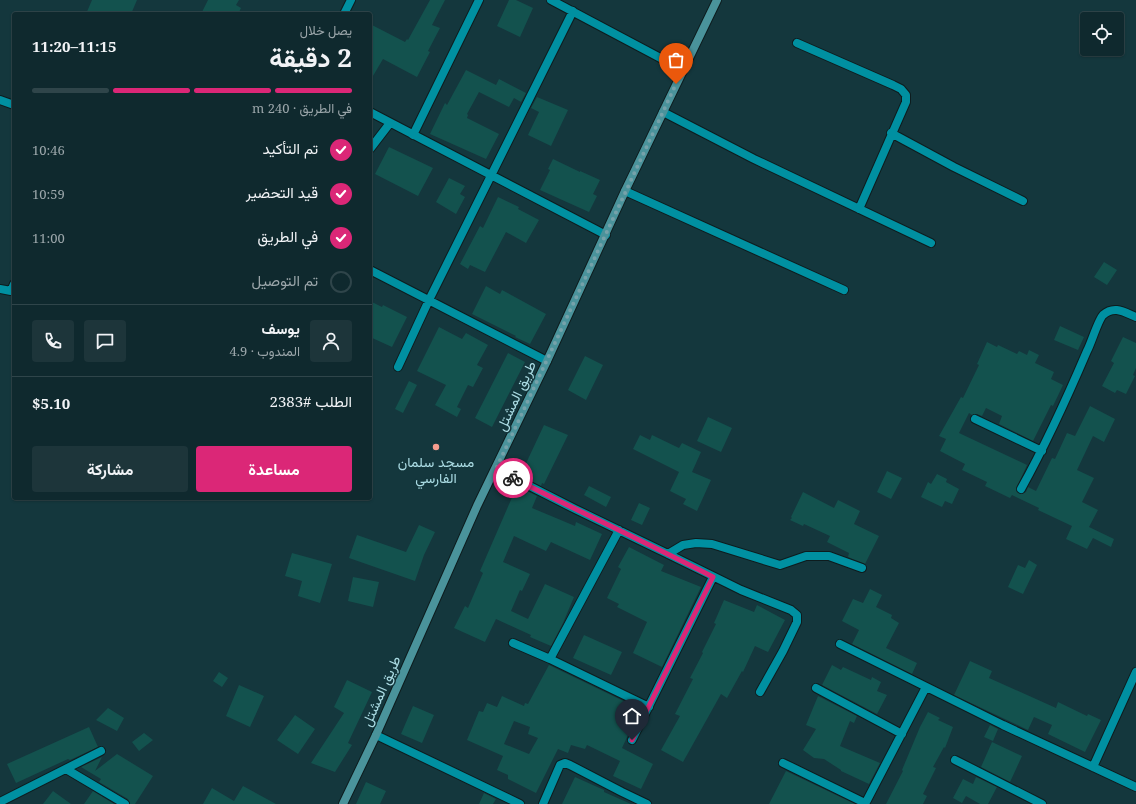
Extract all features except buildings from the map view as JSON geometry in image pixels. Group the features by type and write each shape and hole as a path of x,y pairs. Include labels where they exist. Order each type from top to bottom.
{"main road":[{"name":"طريق المشتل","path":"343,804 376,735 477,506 496,469 606,235 625,191 717,0"}],"street":[{"path":"345,12 351,0"},
{"path":"413,135 479,0"},
{"path":"551,0 683,70"},
{"path":"398,368 491,175 573,11"},
{"path":"797,43 901,89 906,95 906,102 891,133 859,209"},
{"path":"0,100 12,105"},
{"path":"663,112 754,159 931,243"},
{"path":"372,113 606,235"},
{"path":"372,146 390,123"},
{"path":"891,133 954,167 1023,201"},
{"path":"625,191 844,290"},
{"path":"372,271 547,361"},
{"path":"0,289 11,291 12,289"},
{"path":"1021,489 1042,451 1102,316 1110,310 1118,309 1136,317"},
{"path":"974,419 1042,451"},
{"path":"496,469 713,577 791,610 797,615 798,622 760,692"},
{"path":"550,659 618,530"},
{"path":"668,554 683,545 696,543 712,544 780,565 806,556 829,556 862,568"},
{"path":"632,740 713,577"},
{"path":"513,643 550,659 648,707"},
{"path":"840,644 926,687 1136,787"},
{"path":"1093,767 1136,672"},
{"path":"783,763 865,804 926,687"},
{"path":"816,688 902,734"},
{"path":"376,735 520,804"},
{"path":"2,802 101,752"},
{"path":"954,760 1042,804"},
{"path":"543,804 560,765 564,763 647,804"},
{"path":"66,769 125,804"}],"way so far":[{"path":"513,478 496,469 676,84"}],"place":[{"name":"مسجد سلمان الفارسي","path":"436,447"}],"route":[{"path":"513,478 713,577 632,740"}]}
